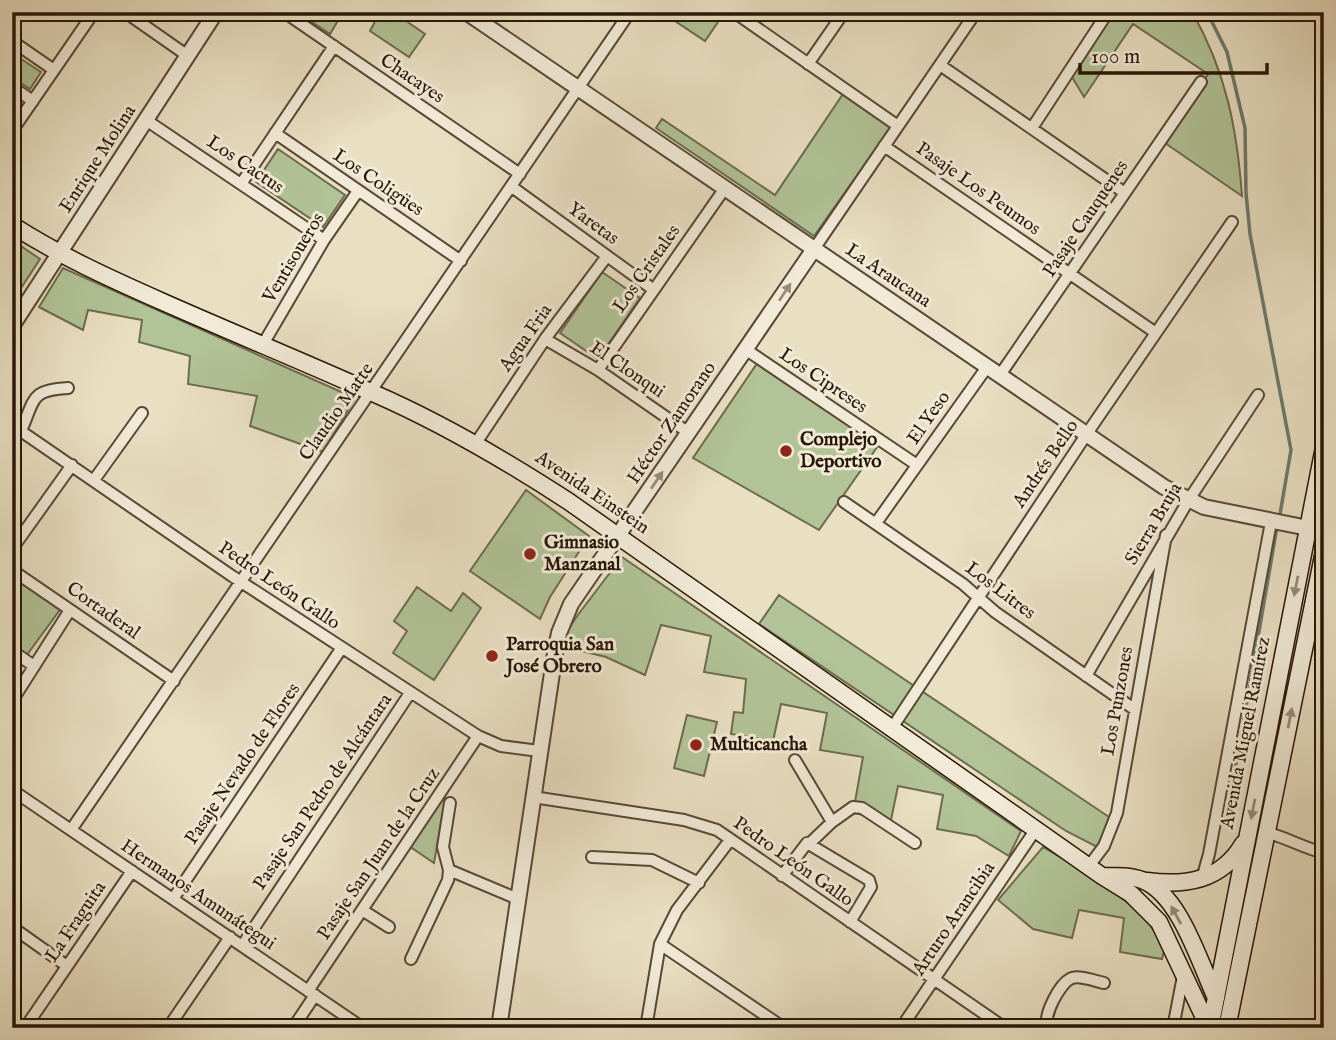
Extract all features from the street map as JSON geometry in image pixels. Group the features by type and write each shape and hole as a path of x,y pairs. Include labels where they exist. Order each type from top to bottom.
{"main road":[{"name":"Avenida Einstein","path":"12,225 59,253 119,282 373,393 476,443 556,493 1131,894 1159,922 1210,1028"},
{"name":"Avenida Miguel Ramírez","path":"1210,1028 1324,447"},
{"name":"Avenida Miguel Ramírez","path":"1229,1026 1324,552"},
{"path":"1202,879 1217,872 1236,855 1247,836"},
{"name":"Avenida Einstein","path":"1095,871 1144,881 1176,883 1202,879"},
{"path":"1144,881 1175,908 1229,1026"}],"street":[{"path":"12,131 94,12"},
{"path":"125,12 188,55"},
{"name":"Enrique Molina","path":"12,326 216,12"},
{"name":"Chacayes","path":"284,12 520,174"},
{"name":"La Araucana","path":"466,12 1164,487 1212,509 1308,528"},
{"name":"Claudio Matte","path":"72,830 373,393 630,12"},
{"path":"734,12 898,126"},
{"path":"808,64 844,12"},
{"name":"Héctor Zamorano","path":"499,1028 539,751 555,653 564,617 976,12"},
{"path":"1032,128 1108,12"},
{"path":"12,41 54,70"},
{"path":"241,184 334,46"},
{"path":"940,65 1125,193"},
{"name":"Pasaje Cauquenes","path":"1000,376 1200,82"},
{"path":"12,87 33,101"},
{"name":"Los Cactus","path":"146,120 324,240"},
{"name":"Los Coligües","path":"275,133 461,261"},
{"name":"Pasaje Los Peumos","path":"884,146 1156,333"},
{"name":"Yaretas","path":"512,187 654,290"},
{"name":"Los Cristales","path":"598,370 725,188"},
{"name":"Ventisoueros","path":"262,346 324,240 358,191"},
{"name":"Andrés Bello","path":"892,728 1086,435 1232,222"},
{"name":"Agua Fria","path":"476,443 545,339 607,256"},
{"name":"El Clonqui","path":"545,339 598,370 689,433"},
{"name":"Los Cipreses","path":"745,349 917,465"},
{"name":"El Yeso","path":"876,523 987,367"},
{"path":"17,428 41,391 68,388"},
{"name":"Sierra Bruja","path":"1086,676 1166,535 1258,395"},
{"path":"94,480 142,414"},
{"name":"Pedro León Gallo","path":"17,428 341,649 478,736 501,746 539,751"},
{"path":"12,549 72,465"},
{"name":"Los Litres","path":"844,502 963,584 1134,709"},
{"name":"Avenida Miguel Ramírez","path":"1202,879 1278,524"},
{"name":"Los Punzones","path":"1095,871 1116,813 1166,535"},
{"name":"Cortaderal","path":"12,570 174,681"},
{"path":"12,701 69,610"},
{"name":"Pasaje Nevado de Flores","path":"173,899 341,649"},
{"path":"12,652 34,666"},
{"name":"Pasaje San Pedro de Alcántara","path":"242,946 410,693"},
{"name":"Pasaje San Juan de la Cruz","path":"293,1028 362,910 478,736"},
{"path":"794,760 832,822"},
{"name":"Hermanos Amunátegui","path":"12,790 363,1028"},
{"name":"Pedro León Gallo","path":"533,797 701,824 717,830 1005,1028"},
{"path":"411,959 448,880 449,870 443,847 450,803"},
{"path":"782,876 805,845 853,807 862,808 915,843"},
{"name":"Arturo Arancibia","path":"901,1028 1037,830"},
{"path":"1268,833 1307,849 1323,850"},
{"path":"646,1028 660,944 677,910 730,840"},
{"path":"810,843 871,883 872,887 850,922"},
{"path":"592,857 652,860 699,883"},
{"path":"449,870 517,899"},
{"name":"La Fraguita","path":"25,1028 132,871"},
{"path":"362,910 389,927"},
{"path":"12,927 67,966"},
{"path":"168,1028 230,937"},
{"path":"660,944 784,1028"},
{"path":"1172,1028 1184,972"},
{"path":"1048,1028 1045,1019 1048,1009 1068,980 1073,977 1104,983"}],"green space":[{"path":"297,12 343,12 330,34"},
{"path":"380,12 393,12 425,34 409,57 370,31"},
{"path":"673,12 703,12 718,22 705,41 669,17"},
{"path":"1114,12 1192,12 1213,56 1228,101 1237,147 1242,196 1165,143 1208,74 1133,24 1084,97 1072,77"},
{"path":"12,53 41,72 30,89 12,77"},
{"path":"843,94 892,126 814,236 656,128 662,119 775,195"},
{"path":"278,149 345,195 323,227 256,182"},
{"path":"12,240 40,259 12,302"},
{"path":"63,268 355,398 323,452 250,426 257,396 188,384 190,356 139,342 142,320 88,310 83,330 39,307"},
{"path":"602,272 640,298 598,359 560,333"},
{"name":"Complejo Deportivo","path":"758,362 880,443 819,530 693,458"},
{"name":"Gimnasio Manzanal","path":"526,490 589,536 550,597 540,619 470,571"},
{"path":"622,557 1021,831 1009,856 976,836 937,829 943,795 898,786 891,820 853,813 863,757 820,750 827,713 781,704 773,741 731,734 734,712 743,713 746,679 704,672 711,636 661,625 645,675 606,657 565,647 568,630"},
{"path":"12,571 62,607 26,656 12,646"},
{"path":"417,587 451,611 463,593 481,608 434,680 393,653 407,631 394,621"},
{"path":"779,595 1112,819 1099,848 1066,831 759,624"},
{"name":"Multicancha","path":"687,715 717,722 704,776 674,768"},
{"path":"441,796 445,799 434,863 409,846"},
{"path":"1043,847 1099,880 1143,915 1165,947 1162,959 1120,952 1124,918 1079,910 1072,938 1033,929 998,900"}],"waterway":[{"path":"1207,12 1227,52 1245,128 1250,234 1291,450 1279,520"},
{"path":"1227,817 1277,527"}],"place":[{"name":"Complejo Deportivo","path":"786,451"},
{"name":"Gimnasio Manzanal","path":"530,554"},
{"name":"Parroquia San José Obrero","path":"492,656"},
{"name":"Multicancha","path":"696,745"}]}
